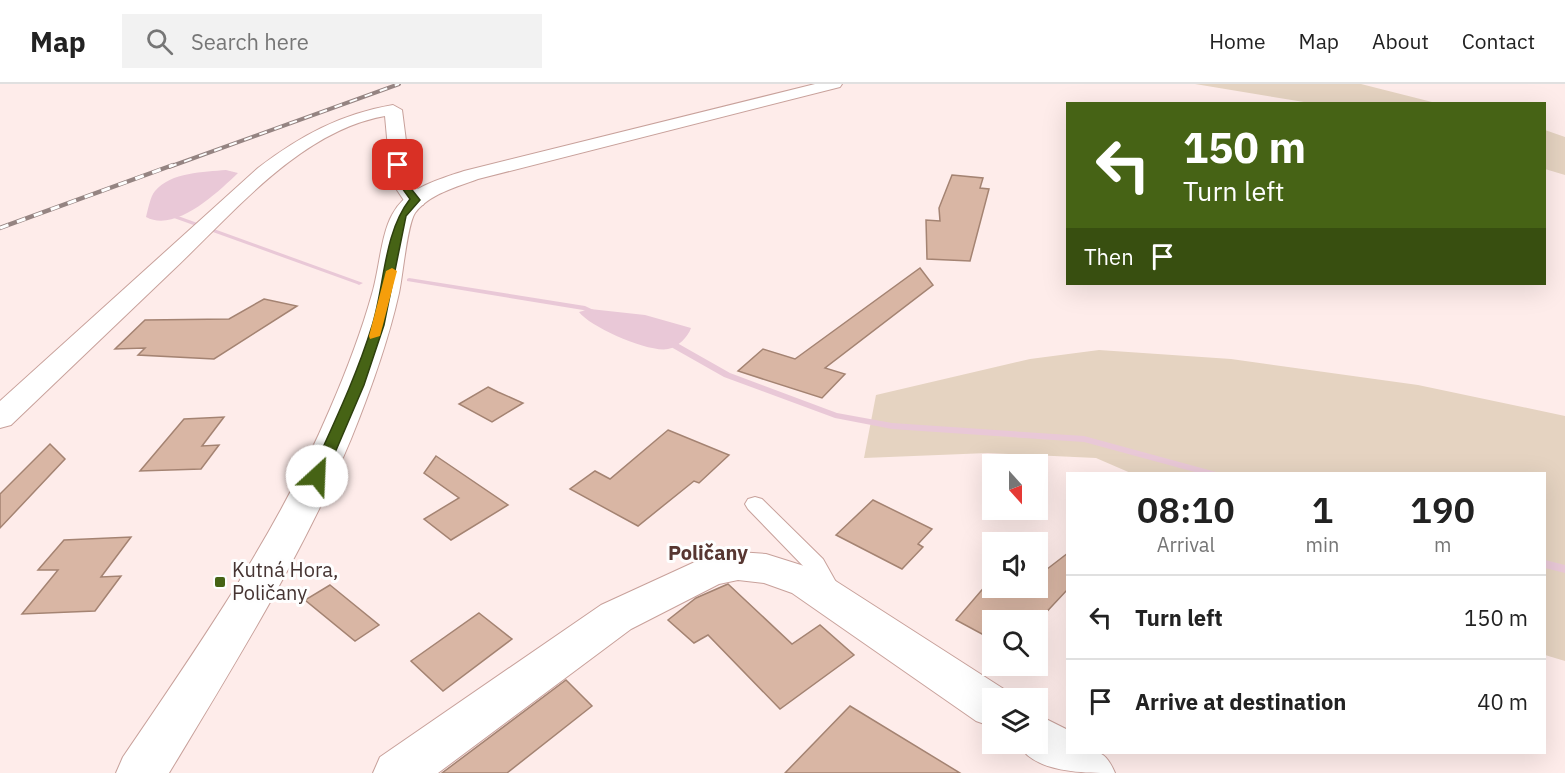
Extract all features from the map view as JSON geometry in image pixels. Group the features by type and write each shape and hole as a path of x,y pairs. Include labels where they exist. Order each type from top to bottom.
{"street":[{"path":"141,773 254,595 309,494 354,395 379,325 402,216 415,200 441,186 471,175 834,84"},
{"path":"0,418 265,172 303,142 347,120 392,104 401,181 415,200"},
{"path":"398,773 616,617 711,571 738,566 766,568 806,582 982,700"},
{"path":"1048,743 1090,773"}],"lane":[{"path":"755,504 815,564 836,602"}],"shaded area":[{"path":"1195,84 1361,84 1432,102 1304,102"},
{"path":"1546,130 1565,137 1565,175 1546,169"},
{"path":"226,170 238,173 196,208 170,220 146,217 153,194 170,180 188,174"},
{"path":"590,309 645,315 691,328 688,335 672,348 648,347 620,338 595,325 579,312"},
{"path":"1099,350 1231,359 1418,385 1565,416 1565,661 1546,655 1546,472 1128,472 1096,458 1048,454 988,453 864,458 876,395 1030,359"}],"building":[{"path":"952,175 983,178 980,188 989,189 970,261 927,259 926,220 940,221 939,208"},
{"path":"920,268 933,285 825,368 845,374 822,398 738,371 763,349 795,359"},
{"path":"264,299 297,306 214,359 138,355 145,348 115,349 145,320 229,319"},
{"path":"488,387 523,403 492,422 459,404"},
{"path":"224,417 202,446 219,445 201,469 140,471 184,419"},
{"path":"668,430 729,455 699,483 694,481 638,526 570,489 595,471 610,479"},
{"path":"50,444 65,459 0,528 0,494"},
{"path":"436,456 508,505 451,540 424,519 459,498 424,473"},
{"path":"873,500 932,529 918,544 923,547 902,569 836,535"},
{"path":"131,537 101,577 121,576 95,611 22,614 58,570 38,570 64,540"},
{"path":"1066,555 1066,591 1048,610 982,610 982,634 956,620 982,590 982,598 1048,598 1048,568"},
{"path":"728,584 792,644 820,625 854,655 780,709 708,635 694,643 668,620 696,598"},
{"path":"330,585 379,625 355,641 305,600"},
{"path":"479,613 512,639 443,691 411,661"},
{"path":"566,680 592,706 507,773 442,773"},
{"path":"850,706 960,773 785,773"}],"waterway":[{"path":"176,217 359,283"},
{"path":"409,280 585,308 598,314"},
{"path":"667,341 727,375 835,415 892,426 1084,439 1206,472"},
{"path":"1546,564 1565,569"}],"railway":[{"path":"169,167 399,84"},
{"path":"0,228 173,165"}],"slow traffic":[{"path":"375,336 392,271"}],"place":[{"name":"Kutná Hora, Poličany","path":"220,582"}],"district":[{"name":"Poličany","path":"708,553"}],"route":[{"path":"317,476 350,405 379,325 395,258 402,216 406,208 415,200 401,181 398,165"}]}
